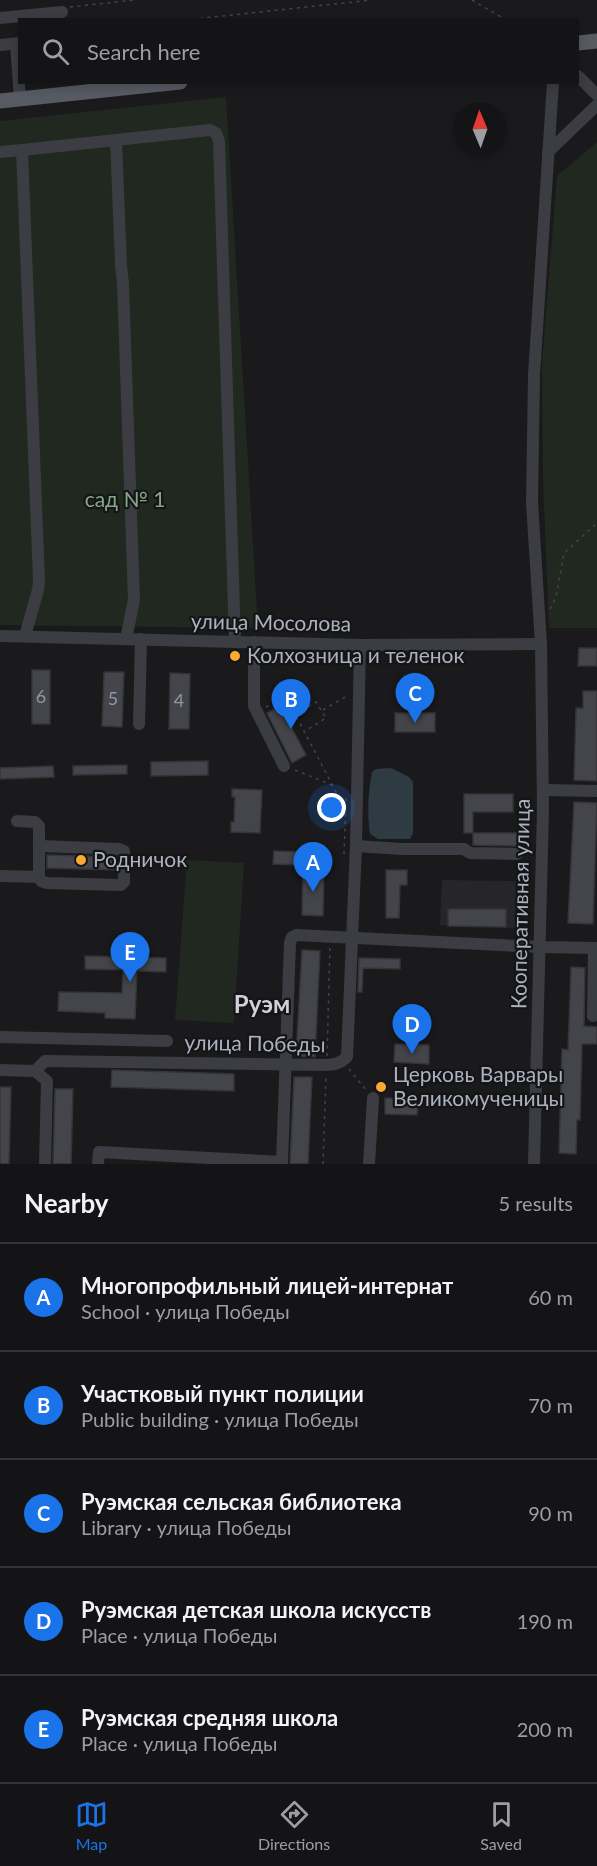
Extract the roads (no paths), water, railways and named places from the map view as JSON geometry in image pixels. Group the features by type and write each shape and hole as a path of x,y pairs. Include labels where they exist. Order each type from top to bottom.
{"main road":[{"path":"579,43 597,41"},
{"path":"0,101 161,84"}],"street":[{"path":"0,18 62,12"},
{"path":"0,45 18,43"},
{"path":"579,77 597,95"},
{"path":"19,84 20,99"},
{"name":"Кооперативная улица","path":"534,1164 543,790 541,645 532,503 534,375 553,84"},
{"path":"548,152 597,105"},
{"path":"0,152 210,130 216,134 219,141 235,642"},
{"path":"116,140 134,600 126,639"},
{"path":"22,150 39,580 25,636"},
{"name":"улица Мосолова","path":"0,636 360,645 541,645"},
{"path":"140,724 141,639"},
{"path":"254,642 254,706 284,766"},
{"name":"улица Победы","path":"35,1071 45,1060 335,1065 347,1057 356,846 360,645"},
{"path":"543,790 597,791"},
{"path":"17,821 35,822 39,826 39,877 41,881 122,885 124,882 124,851 40,846"},
{"path":"356,846 464,849 470,853 517,854"},
{"path":"0,876 39,877"},
{"path":"98,1164 99,1152 282,1163 290,943 292,937 296,935 596,948 593,1016"},
{"path":"0,1037 167,1041"},
{"path":"0,1071 35,1071 47,1081 45,1164"},
{"path":"369,1164 373,1098"}],"place":[{"name":"Колхозница и теленок","path":"235,656"},
{"name":"Руэмская сельская библиотека","path":"415,723"},
{"name":"Участковый пункт полиции","path":"291,729"},
{"name":"Родничок","path":"81,860"},
{"name":"Многопрофильный лицей-интернат","path":"313,892"},
{"name":"Руэмская средняя школа","path":"130,982"},
{"name":"Руэмская детская школа искусств","path":"412,1054"},
{"name":"Церковь Варвары Великомученицы","path":"381,1087"}],"district":[{"name":"Руэм","path":"262,1005"}],"park label":[{"name":"сад № 1","path":"125,500"}]}
